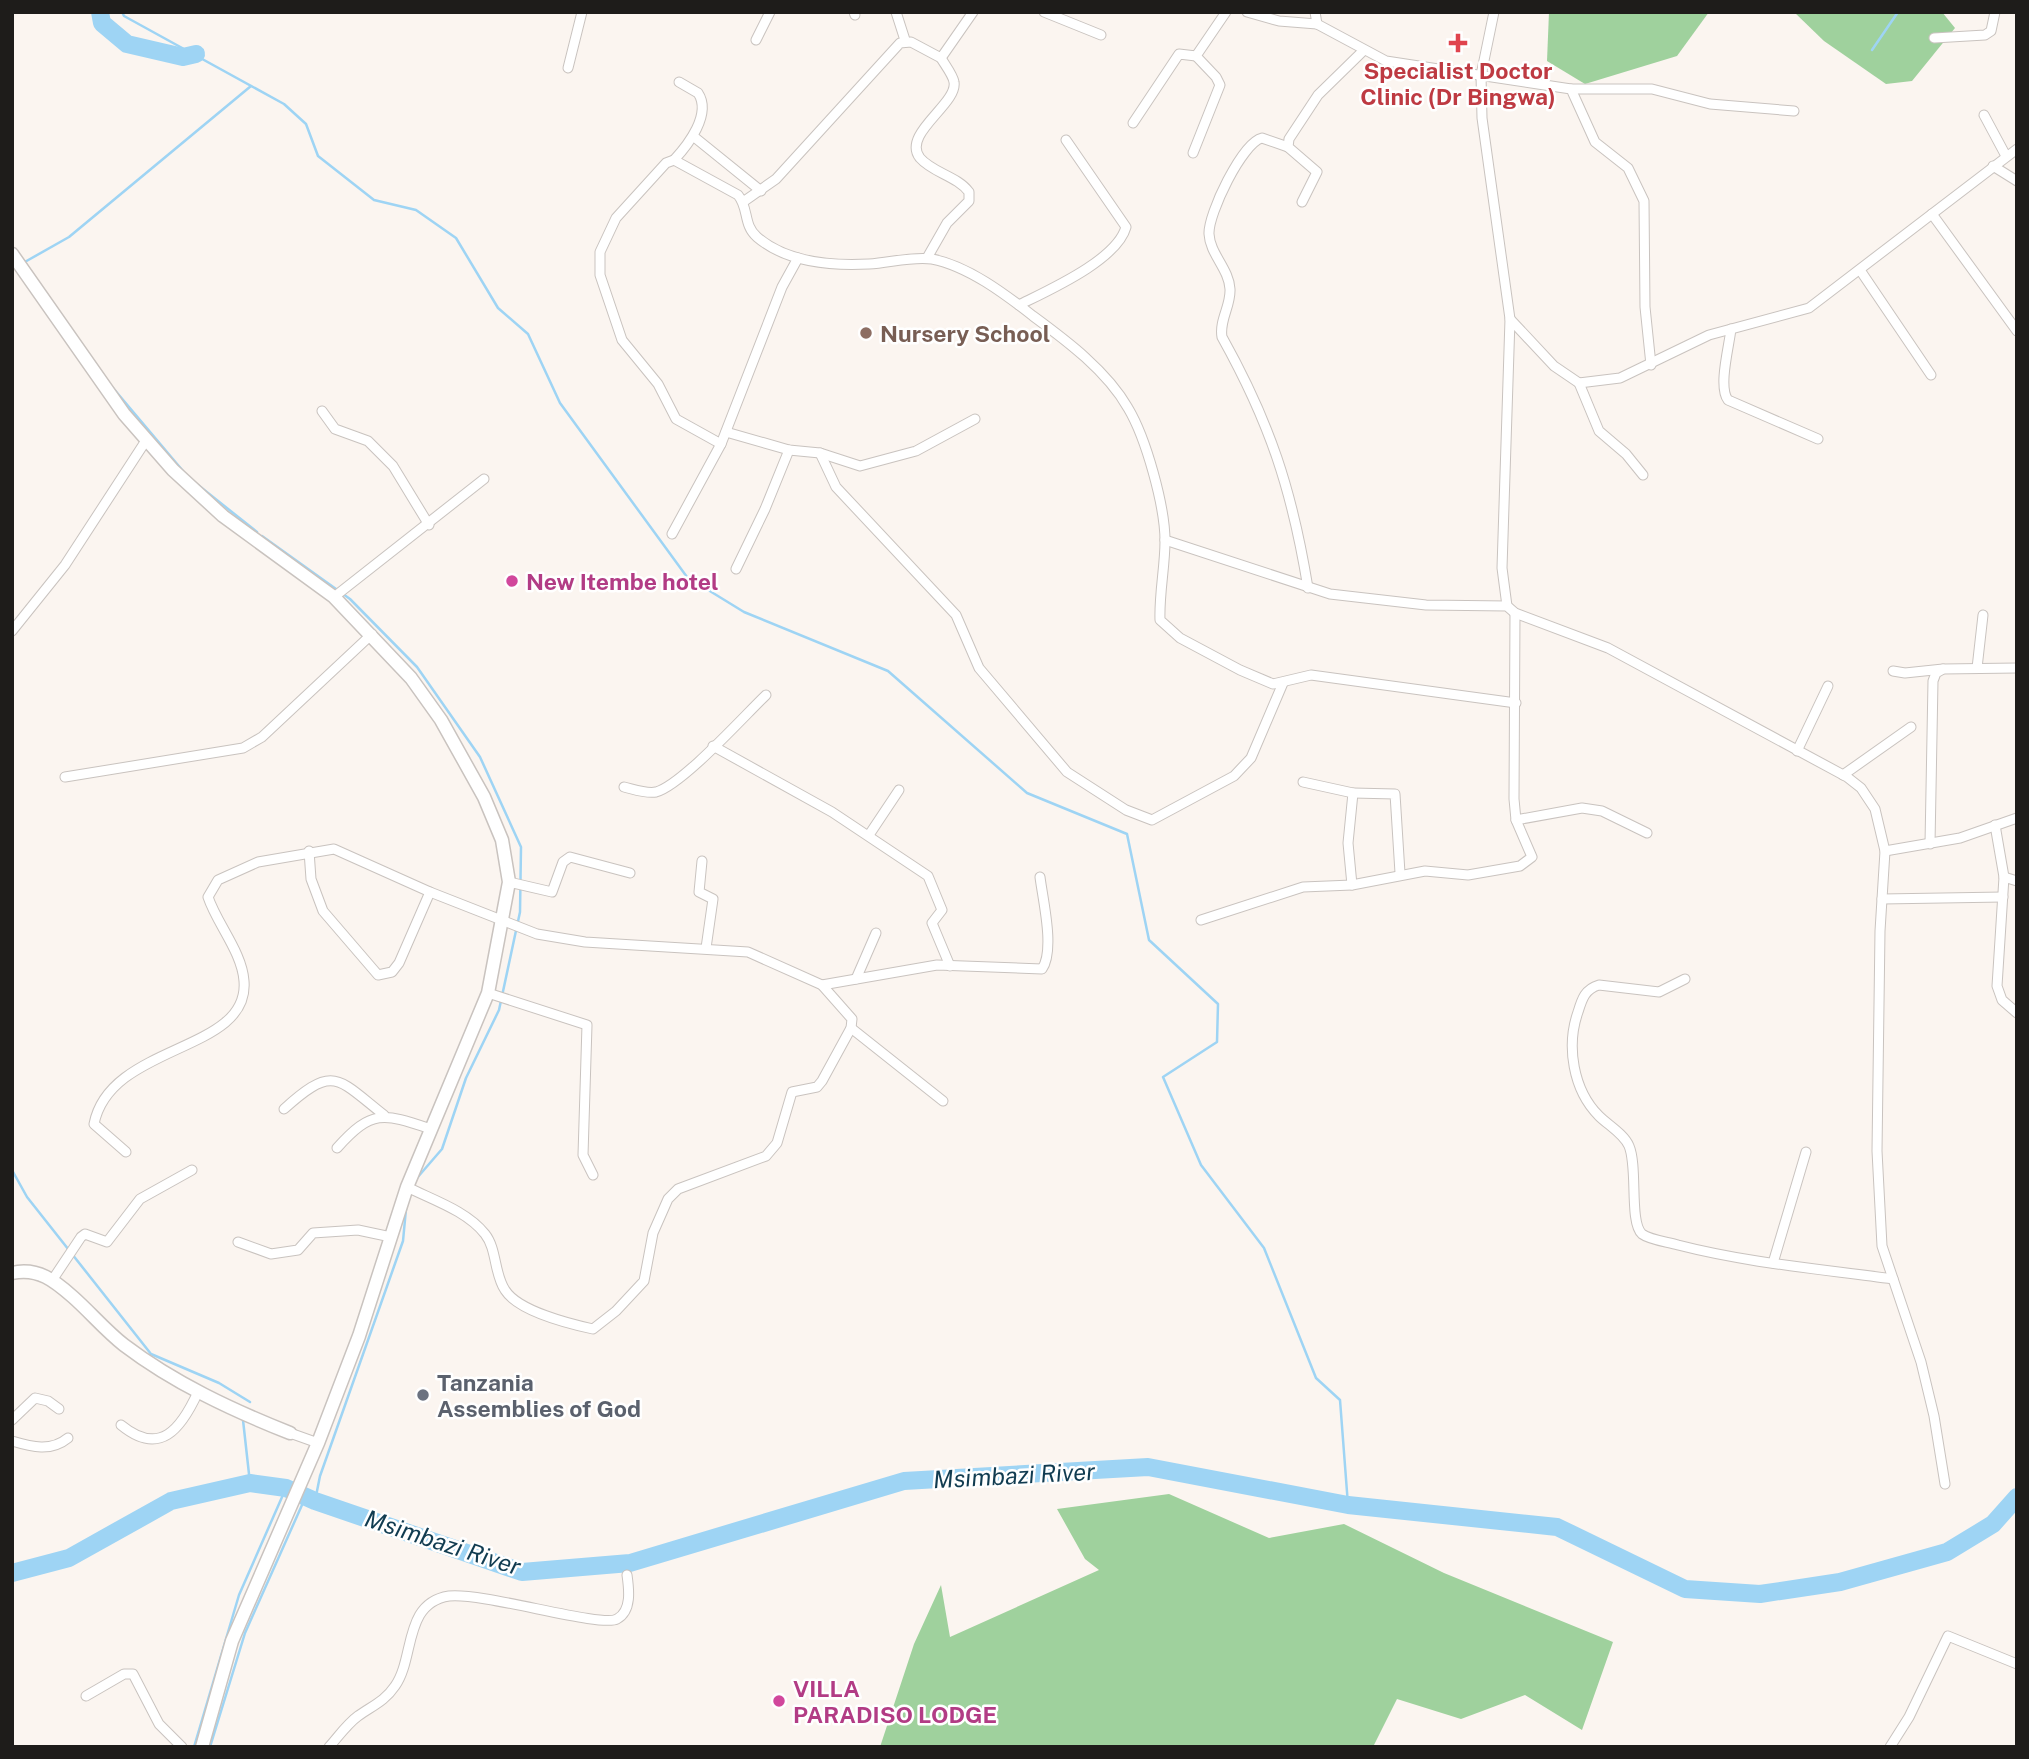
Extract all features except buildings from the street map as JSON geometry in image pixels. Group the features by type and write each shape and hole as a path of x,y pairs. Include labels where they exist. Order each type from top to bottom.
{"main road":[{"path":"12,254 124,414 173,470 223,516 334,597 411,678 462,755 502,840 509,882 488,993 407,1186 359,1336 318,1443 232,1641 202,1747"},
{"path":"12,1273 24,1270 53,1279 122,1343 156,1368 198,1392 290,1433"}],"street":[{"path":"756,40 770,12"},
{"path":"896,12 905,40 941,58 954,83 952,92 920,136 917,149 920,158 962,184 969,192 969,201 947,223 927,258"},
{"path":"941,58 974,12"},
{"path":"1044,12 1101,36"},
{"path":"1196,56 1226,12"},
{"path":"1247,12 1279,21 1317,24 1363,51 1408,65 1571,89 1652,89 1710,104 1794,111"},
{"path":"1315,12 1317,24"},
{"path":"1494,12 1481,75 1482,118 1510,319 1502,568 1507,606"},
{"path":"1934,38 1985,35 1991,31 1995,12"},
{"path":"568,68 578,13"},
{"path":"743,202 761,191 804,150 879,64 905,40"},
{"path":"1288,147 1300,120 1318,95 1363,51"},
{"path":"1133,123 1179,54 1196,56 1220,85 1193,153"},
{"path":"679,82 702,99 700,117 693,136 674,160 666,163 616,218 600,253 600,275 622,340 658,384 676,419 721,444"},
{"path":"1571,89 1595,142 1628,168 1644,201 1645,307 1651,366"},
{"path":"1984,115 2006,156"},
{"path":"693,136 761,191"},
{"path":"1302,202 1317,172 1288,147 1262,138 1250,144 1221,195 1208,232 1230,288 1220,329 1222,337 1253,395 1273,442 1296,516 1308,588"},
{"path":"1019,306 1092,263 1124,236 1124,221 1066,141"},
{"path":"1579,383 1620,378 1651,366 1698,339 1809,308 2017,149"},
{"path":"674,160 738,195 743,202 748,227 756,237 798,258 868,264 927,258 960,268 1059,336 1101,374 1129,408 1150,465 1165,540 1160,620 1181,638 1240,670 1273,684 1311,675 1516,703"},
{"path":"1993,166 2017,180"},
{"path":"1932,214 2017,331"},
{"path":"673,534 721,444 782,287 798,258"},
{"path":"1860,270 1931,375"},
{"path":"1510,319 1554,366 1579,383 1599,431 1626,454 1643,475"},
{"path":"1731,329 1722,383 1723,393 1728,400 1818,439"},
{"path":"322,411 335,429 368,441 393,466 429,525"},
{"path":"726,432 789,450 820,453 850,465 875,464 916,451 975,419"},
{"path":"12,631 65,565 146,439"},
{"path":"736,569 770,499 789,450"},
{"path":"820,453 836,487 956,615 979,668 1017,714 1067,772 1126,810 1152,820 1234,776 1251,758 1283,683"},
{"path":"334,597 429,525 484,479"},
{"path":"1165,540 1330,594 1426,606 1507,606 1515,613 1608,649 1843,775 1870,800 1880,821 1885,850 1877,1190 1882,1246 1921,1362 1934,1416 1945,1484"},
{"path":"1201,920 1303,887 1352,884 1400,873 1425,871 1468,875 1520,866 1532,857 1516,820 1514,799 1515,613"},
{"path":"1977,668 1983,615"},
{"path":"65,777 243,748 262,737 372,634"},
{"path":"1930,844 1933,681 1936,673 1943,668"},
{"path":"1894,671 1905,673 1943,668 2017,668"},
{"path":"1797,751 1828,686"},
{"path":"624,787 655,792 671,783 766,695"},
{"path":"1843,775 1911,727"},
{"path":"713,746 869,835 928,876 942,910 932,923 950,966"},
{"path":"1303,782 1353,793 1395,794 1400,873"},
{"path":"869,835 900,790"},
{"path":"1352,884 1348,843 1353,793"},
{"path":"1516,820 1582,808 1602,811 1647,833"},
{"path":"1885,850 1974,834 2017,818"},
{"path":"1995,825 2004,877 1997,986 2001,1000 2017,1013"},
{"path":"126,1152 93,1124 101,1104 113,1088 150,1060 223,1027 235,1015 241,1000 244,982 242,969 212,910 208,897 211,888 218,880 258,862 309,852 334,849 346,852 430,892 503,923 537,934 585,942 748,952 822,985 846,1009 852,1019 851,1028 817,1087 792,1092 778,1143 766,1156 678,1189 668,1199 653,1233 645,1281 616,1311 593,1329 569,1324 515,1300 505,1290 488,1237 478,1226 460,1213 407,1186"},
{"path":"309,852 311,879 323,911 378,975 392,972 399,963 430,892"},
{"path":"509,882 552,892 563,862 570,857 630,873"},
{"path":"702,861 699,892 713,900 706,948"},
{"path":"822,985 924,966 1042,969 1047,962 1048,947 1040,877"},
{"path":"2004,877 2017,881"},
{"path":"1882,899 2003,897"},
{"path":"856,979 877,933"},
{"path":"1685,979 1659,992 1599,985 1584,994 1571,1043 1575,1075 1595,1113 1629,1146 1636,1180 1635,1217 1643,1234 1747,1262 1893,1279"},
{"path":"488,993 587,1025 583,1155 593,1175"},
{"path":"851,1028 943,1101"},
{"path":"284,1109 305,1090 332,1080 348,1085 384,1115 431,1129"},
{"path":"337,1148 358,1125 384,1115"},
{"path":"1773,1263 1806,1152"},
{"path":"53,1279 81,1237 90,1235 107,1242 140,1199 192,1170"},
{"path":"238,1242 271,1254 298,1250 313,1233 358,1230 391,1237"},
{"path":"121,1425 135,1437 150,1441 166,1438 191,1407 198,1392"},
{"path":"12,1420 34,1398 48,1401 59,1409"},
{"path":"290,1433 318,1443"},
{"path":"12,1441 57,1447 68,1438"},
{"path":"329,1747 356,1717 385,1699 398,1682 418,1617 428,1605 448,1596 471,1598 538,1607 605,1622 617,1619 624,1613 628,1603 627,1575"},
{"path":"1890,1747 1909,1717 1948,1636 2015,1659"},
{"path":"86,1696 124,1674 133,1674 159,1724 182,1747"}],"green space":[{"path":"1549,12 1709,12 1677,56 1585,84 1547,61"},
{"path":"1794,12 1942,12 1955,28 1912,81 1886,84 1824,41"},
{"path":"1169,1494 1269,1538 1344,1524 1444,1573 1613,1642 1582,1730 1525,1695 1461,1719 1397,1699 1373,1747 880,1747 914,1644 941,1585 950,1637 1099,1570 1085,1559 1057,1509"}],"waterway":[{"path":"100,12 102,23 127,44 183,57 196,54"},
{"path":"122,12 124,16 284,104 306,124 318,156 374,200 416,210 456,238 498,308 528,334 560,403 687,577 744,612 888,671 1027,793 1127,834 1149,940 1218,1004 1217,1042 1163,1077 1201,1165 1264,1248 1316,1378 1340,1400 1348,1505"},
{"path":"1872,50 1898,12"},
{"path":"23,263 69,237 251,86"},
{"path":"113,388 183,471"},
{"path":"198,485 257,532"},
{"path":"262,536 350,599 417,667 480,757 521,847 520,912 499,1010 466,1078 442,1149 417,1178"},
{"path":"12,1170 27,1197 151,1354 219,1383 250,1402"},
{"path":"315,1501 320,1476 403,1241 406,1209"},
{"path":"243,1420 250,1483"},
{"name":"Msimbazi River","path":"12,1573 69,1558 171,1501 250,1483 286,1488 315,1501 522,1572 630,1563 904,1481 1148,1467 1348,1505 1557,1527 1685,1589 1760,1594 1840,1582 1947,1552 1993,1524 2017,1497"},
{"path":"194,1747 239,1595 286,1488"},
{"path":"210,1747 245,1633 306,1496"}],"place":[{"name":"Specialist Doctor Clinic (Dr Bingwa)","path":"1458,43"},
{"name":"Nursery School","path":"866,333"},
{"name":"New Itembe hotel","path":"512,581"},
{"name":"Tanzania Assemblies of God","path":"423,1395"},
{"name":"VILLA PARADISO LODGE","path":"779,1701"}]}
